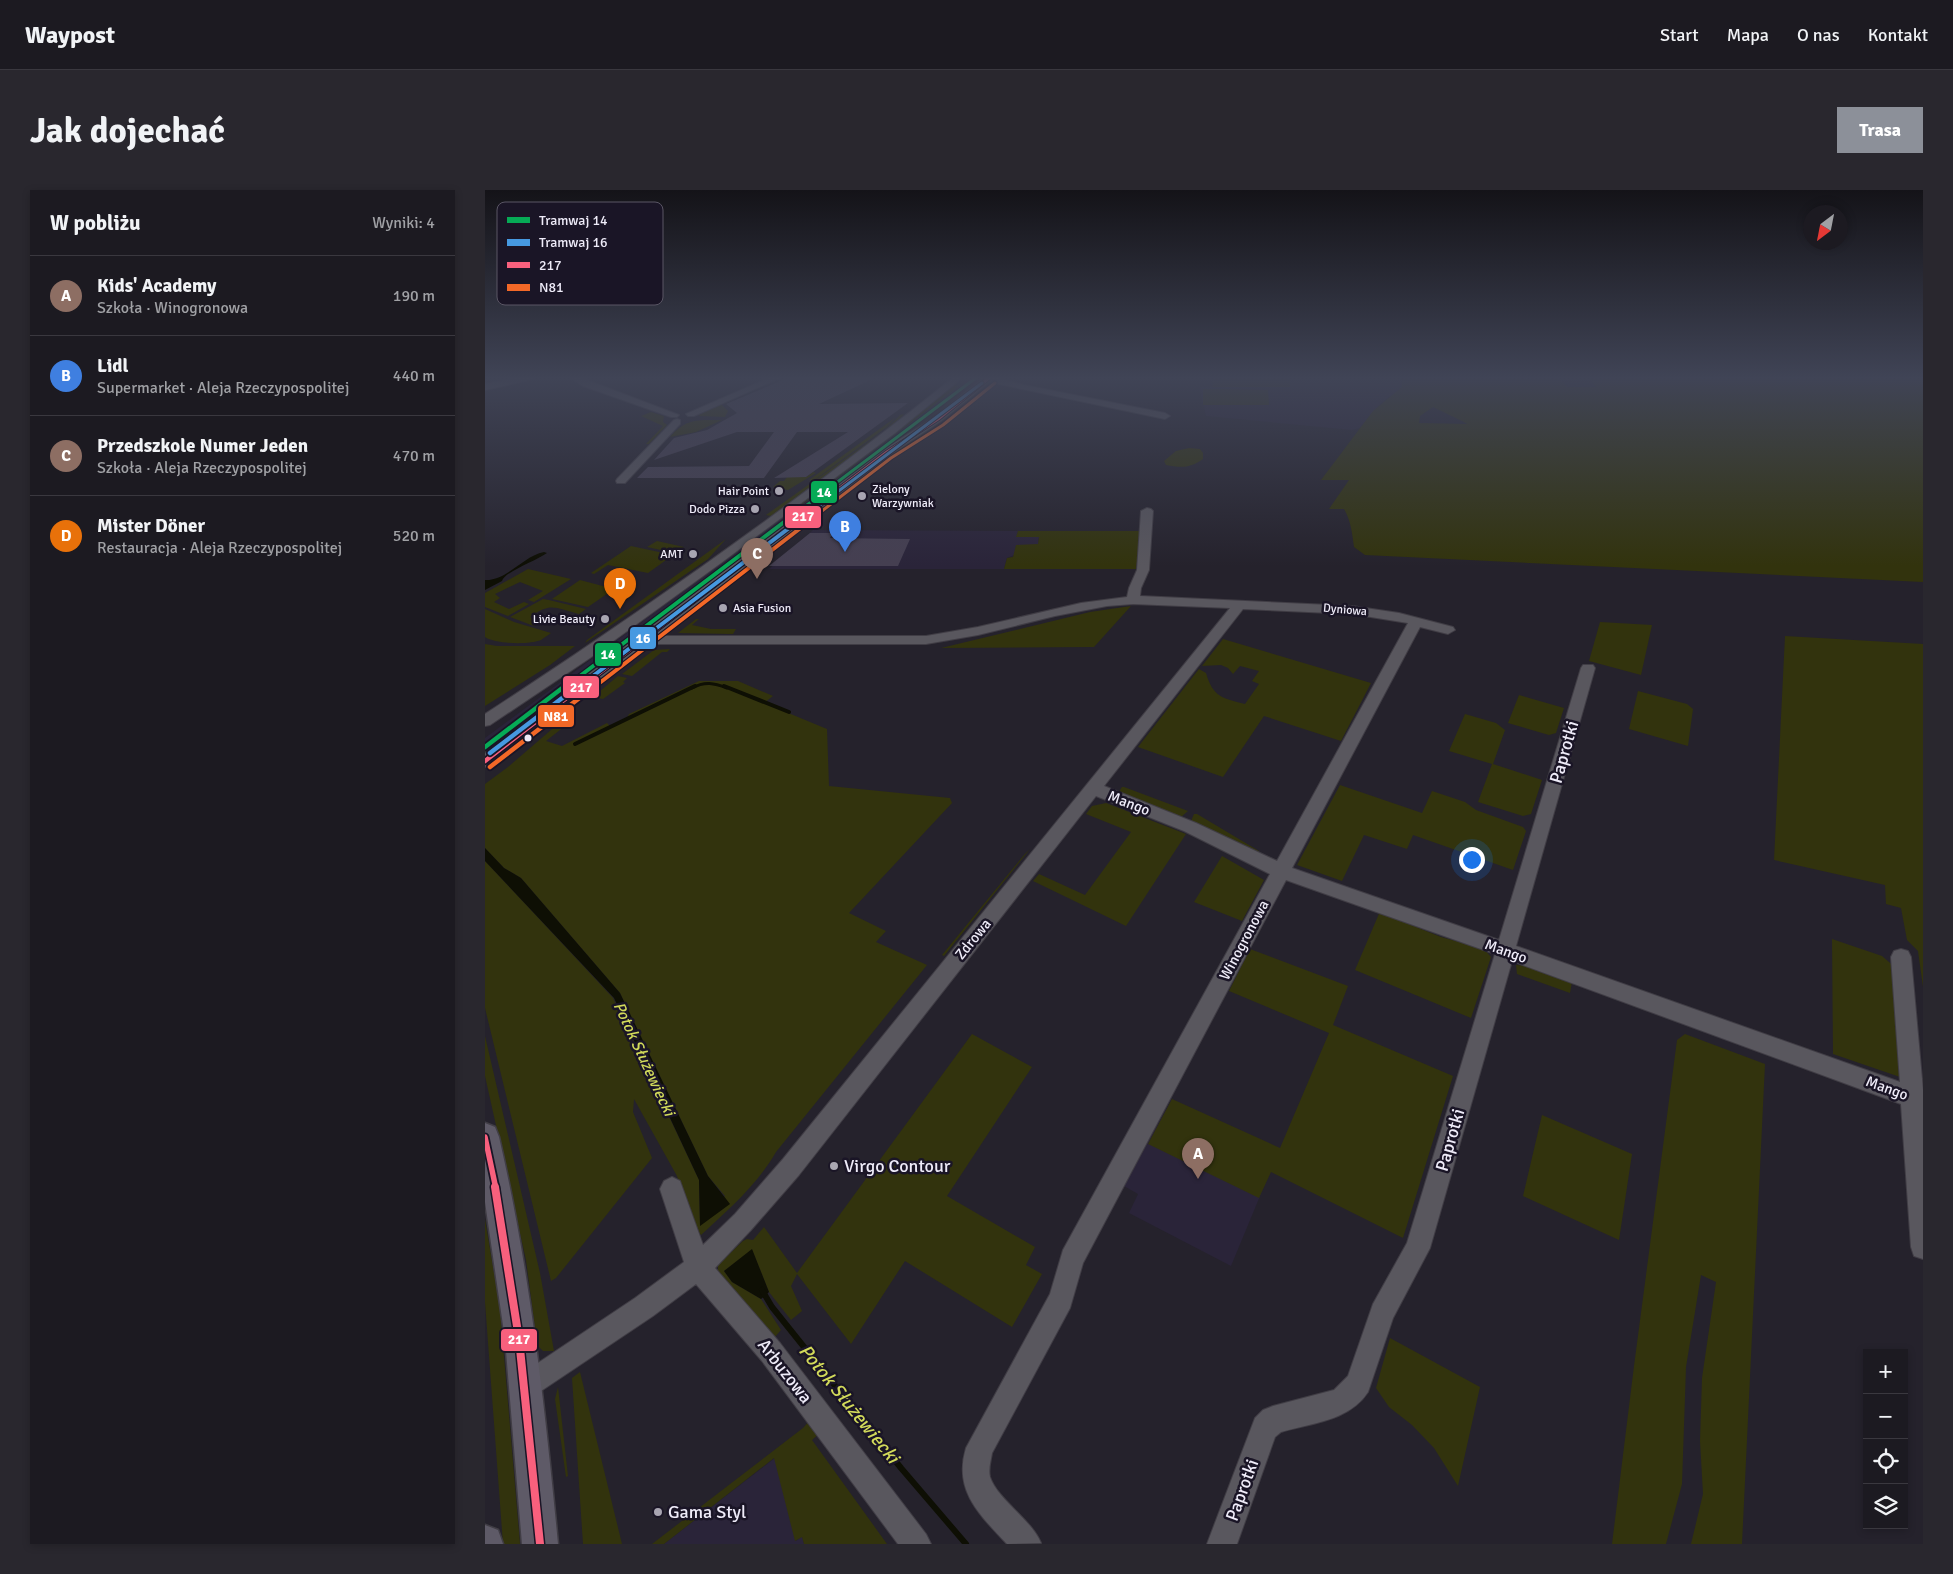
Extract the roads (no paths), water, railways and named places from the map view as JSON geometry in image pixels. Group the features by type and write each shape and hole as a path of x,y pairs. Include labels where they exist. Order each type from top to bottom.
{"main road":[{"path":"485,1136 497,1185 511,1270 526,1386 540,1544"}],"street":[{"path":"621,481 657,440"},
{"path":"485,721 585,655 880,440"},
{"path":"485,761 887,452 905,440"},
{"path":"1133,600 1135,588 1143,570 1147,512"},
{"name":"Dyniowa","path":"642,640 926,640 969,634 1091,605 1133,600 1352,610 1448,630"},
{"name":"Zdrowa","path":"526,1386 636,1312 698,1267 743,1222 791,1167 1240,604"},
{"name":"Winogronowa","path":"1026,1544 982,1492 976,1479 975,1463 980,1448 1061,1299 1072,1260 1416,622"},
{"name":"Paprotki","path":"1223,1544 1265,1428 1269,1423 1286,1415 1341,1402 1351,1393 1359,1383 1382,1313 1418,1248 1588,668"},
{"name":"Mango","path":"1094,789 1190,826 1281,871 1918,1099"},
{"path":"1901,957 1918,1099 1923,1246"},
{"name":"Arbuzowa","path":"672,1189 698,1267 771,1352 916,1544"}],"water":[{"path":"544,552 547,553 514,570 502,581 485,590 485,580 501,577 529,558"},
{"path":"485,848 504,868 521,878 620,993 708,1176 730,1204 700,1226 699,1180 614,998 485,861"},
{"path":"752,1249 769,1292 761,1299 732,1282 724,1271"}],"waterway":[{"path":"692,688 701,684 718,685 727,688"},
{"path":"575,744 695,686"},
{"path":"724,686 789,712"},
{"name":"Potok Służewiecki","path":"762,1290 772,1307 901,1468 966,1544"}],"tram line":[{"name":"14","path":"485,747 893,440"},
{"name":"16","path":"490,753 906,440"}],"place":[{"name":"Hair Point","path":"779,491"},
{"name":"Zielony Warzywniak","path":"862,496"},
{"name":"Dodo Pizza","path":"755,509"},
{"name":"Lidl","path":"845,552"},
{"name":"AMT","path":"693,554"},
{"name":"Przedszkole Numer Jeden","path":"757,579"},
{"name":"Asia Fusion","path":"723,608"},
{"name":"Mister Döner","path":"620,609"},
{"name":"Livie Beauty","path":"605,619"},
{"name":"Virgo Contour","path":"834,1166"},
{"name":"Kids' Academy","path":"1198,1179"},
{"name":"Gama Styl","path":"658,1512"}]}
